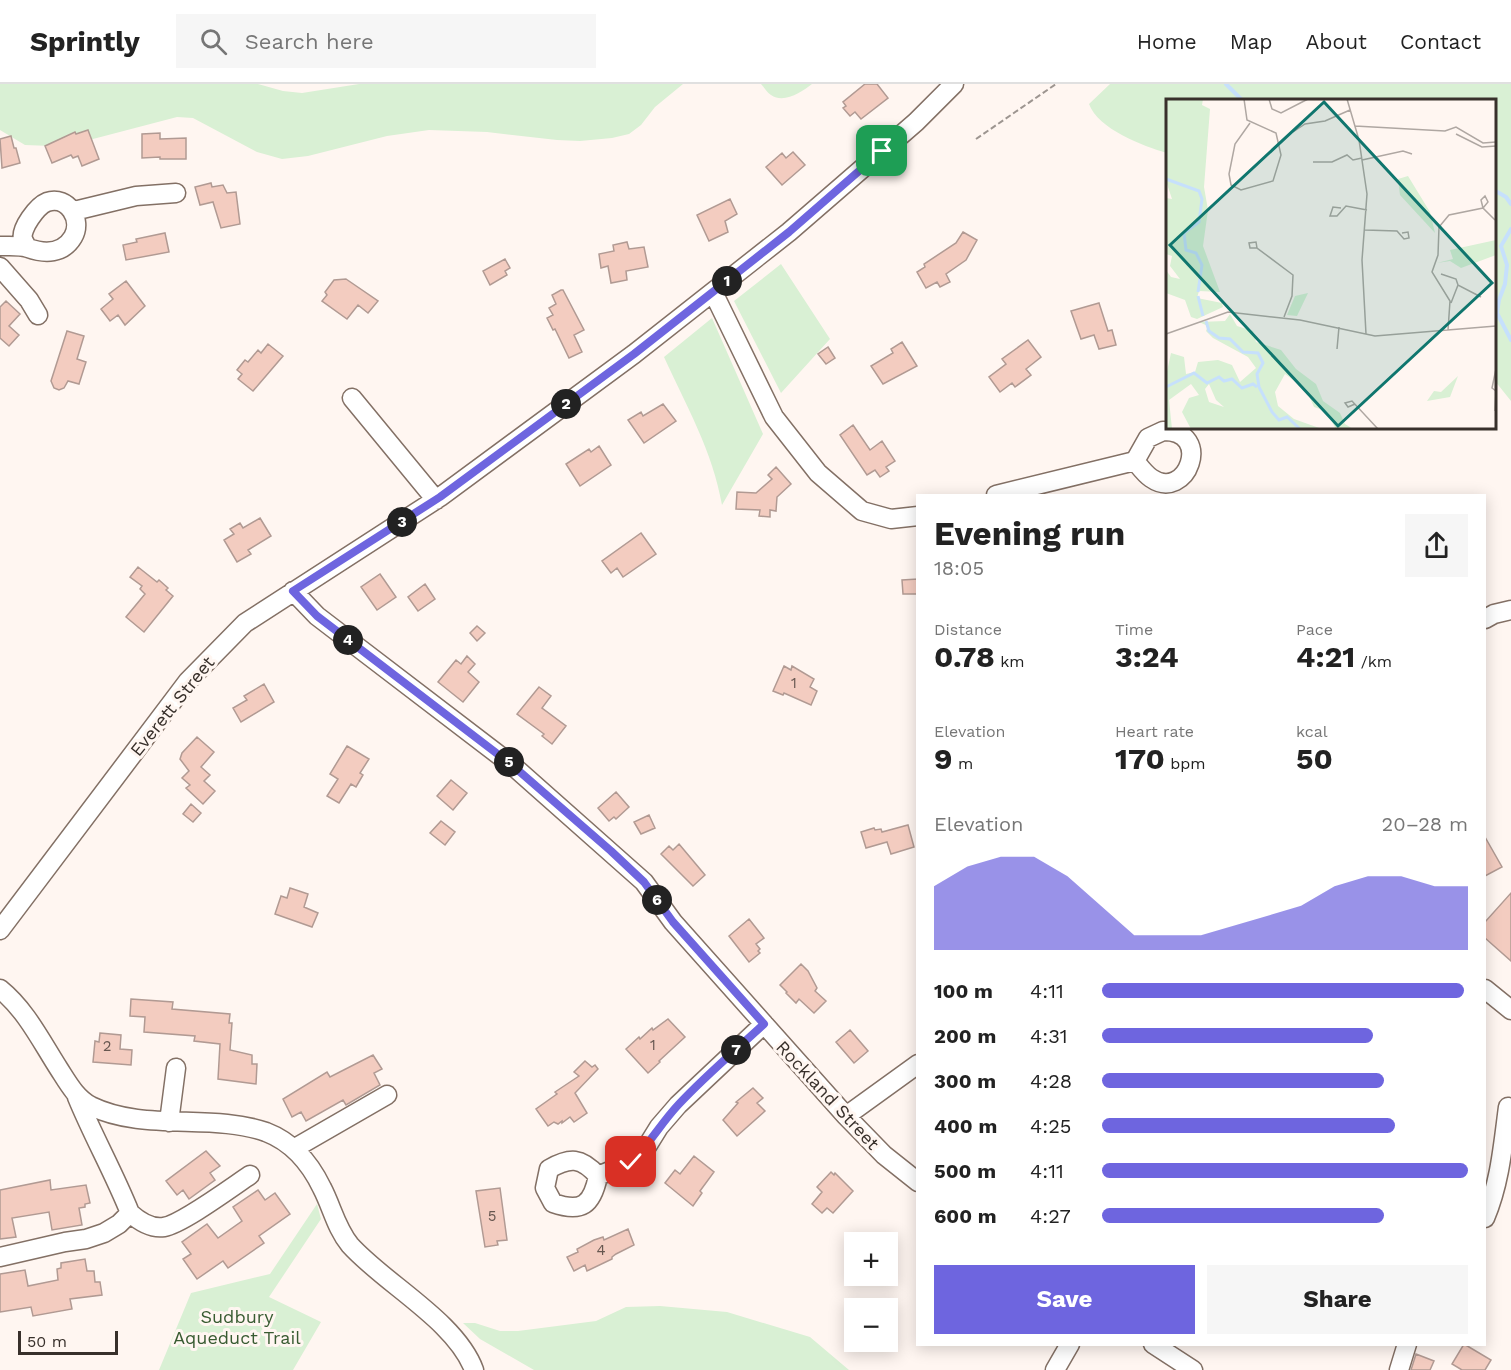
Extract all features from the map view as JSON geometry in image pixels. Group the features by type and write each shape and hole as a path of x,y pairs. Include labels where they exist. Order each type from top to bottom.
{"street":[{"name":"Everett Street","path":"0,930 188,681 245,623 435,500 625,361 789,232 882,151 954,84"},
{"path":"74,211 136,196 176,193"},
{"path":"48,202 58,202 74,211 77,227 74,236 63,248 53,252 34,252 27,247 22,238 24,227 42,206 48,202"},
{"path":"0,246 27,247"},
{"path":"0,267 29,300 38,315"},
{"path":"713,292 774,417 818,473 862,511 891,519 916,516"},
{"path":"352,398 435,500"},
{"path":"1000,494 1135,461"},
{"name":"Rockland Street","path":"293,591 317,616 512,765 644,882 673,922 846,1116 884,1155 916,1180"},
{"path":"1486,618 1511,610"},
{"path":"0,989 12,999 30,1022 77,1097 88,1126 130,1213 138,1220 150,1226 165,1227 189,1215 250,1175"},
{"path":"1486,990 1511,1010"},
{"path":"598,1176 631,1162 646,1148 659,1127 678,1105 764,1024"},
{"path":"846,1116 916,1065"},
{"path":"169,1122 176,1068"},
{"path":"295,1148 387,1095"},
{"path":"77,1097 92,1106 115,1114 169,1122 229,1123 266,1132 295,1148 322,1188 333,1218 349,1244 435,1319 456,1341 474,1370"},
{"path":"1486,1216 1493,1199 1501,1162 1508,1107"},
{"path":"0,1257 104,1233 119,1224 130,1213"},
{"path":"1054,1370 1069,1346"},
{"path":"1156,1346 1192,1370"},
{"path":"1399,1370 1406,1346"}],"path":[{"path":"976,139 1056,84"}],"green space":[{"path":"0,84 258,84 283,91 302,93 359,84 683,84 655,107 641,125 629,134 612,138 580,141 557,140 487,132 429,130 387,136 308,156 282,159 257,152 193,118 177,117 93,139 51,146 25,145 0,130"},
{"path":"761,84 812,84 787,98 781,98 770,94"},
{"path":"1110,84 1511,84 1511,401 1496,382 1496,99 1166,99 1166,153 1111,129 1094,113 1089,104"},
{"path":"781,264 830,339 781,393 734,301"},
{"path":"712,318 763,434 722,505 718,485 705,448 664,357"},
{"name":"Sudbury Aqueduct Trail","path":"317,1204 321,1219 269,1297 321,1322 293,1370 159,1370 191,1293 270,1274"},
{"path":"660,1306 727,1312 810,1337 849,1370 534,1370 480,1339 463,1323 475,1323 500,1331 518,1331 596,1321 626,1307"}],"building":[{"path":"865,84 877,84 888,98 861,119 855,112 850,116 843,108 846,106 843,102"},
{"path":"88,130 99,159 82,166 78,156 73,158 71,155 52,163 45,146 75,132 76,134"},
{"path":"160,133 160,139 186,138 186,159 142,158 142,134"},
{"path":"11,136 20,163 2,168 0,139"},
{"path":"793,152 805,165 782,185 766,167 782,153 786,158"},
{"path":"211,183 212,187 223,185 227,193 236,192 240,224 221,228 213,202 200,205 195,187"},
{"path":"730,199 737,214 725,221 728,232 709,241 697,215"},
{"path":"963,232 977,240 966,260 946,274 950,282 940,287 937,282 926,288 917,272 925,267 924,264 956,243"},
{"path":"165,233 169,252 126,260 123,245 137,242 136,239"},
{"path":"627,242 629,249 644,247 648,267 626,271 627,280 611,283 608,266 601,268 599,254 614,251 613,245"},
{"path":"505,259 510,268 505,271 507,275 490,285 483,271"},
{"path":"346,279 378,301 368,313 358,305 347,319 322,301 327,295 325,292 334,280"},
{"path":"126,281 145,306 125,325 118,315 110,321 101,309 113,299 109,294"},
{"path":"561,290 584,330 574,335 582,352 569,358 547,318 553,315 549,308 556,304 552,295"},
{"path":"6,301 20,314 9,326 19,335 9,346 0,338 0,307"},
{"path":"1099,303 1108,331 1112,330 1116,345 1099,349 1094,335 1081,339 1071,311"},
{"path":"67,331 84,336 77,359 86,362 79,384 68,381 64,388 59,390 54,388 51,381"},
{"path":"1028,340 1041,357 1026,369 1031,375 1015,387 1012,383 1000,392 989,377 1006,364 1002,359"},
{"path":"902,342 917,366 883,384 871,366 893,353 891,349"},
{"path":"268,344 283,356 253,391 238,379 242,374 237,370 245,360 248,362 258,350 261,353"},
{"path":"828,347 835,358 826,364 818,354"},
{"path":"663,404 676,421 644,443 628,420 641,412 643,416"},
{"path":"853,425 870,450 882,441 895,461 886,467 889,471 880,477 875,470 867,475 840,435"},
{"path":"599,446 611,465 580,486 566,464 589,449 591,452"},
{"path":"776,467 791,484 777,497 776,511 770,510 770,517 759,516 760,510 736,509 737,492 756,493 772,479 768,475"},
{"path":"260,518 271,536 248,550 251,554 237,562 224,540 234,534 230,529 240,523 243,528"},
{"path":"641,533 656,554 623,577 617,568 611,573 602,561"},
{"path":"138,567 157,582 159,580 173,596 144,632 126,617 145,594 140,589 142,586 130,577"},
{"path":"380,574 396,597 377,610 361,587"},
{"path":"916,579 916,594 903,594 902,580"},
{"path":"425,584 435,599 418,611 408,597"},
{"path":"477,626 485,633 477,641 470,633"},
{"path":"467,656 475,664 468,672 479,682 463,702 438,682 456,660 461,664"},
{"path":"784,666 791,670 792,666 814,679 810,687 817,691 811,705 784,693 783,695 773,691"},
{"path":"264,684 274,702 241,722 233,708 247,700 244,696"},
{"path":"539,687 551,696 542,708 566,726 552,744 542,736 544,734 517,714"},
{"path":"197,737 214,752 201,767 210,775 204,781 215,791 203,804 186,788 190,785 182,778 189,771 180,759 182,753"},
{"path":"347,746 369,759 360,773 363,775 356,787 351,784 339,803 327,796 338,779 330,774"},
{"path":"451,780 467,793 453,810 437,796"},
{"path":"616,792 629,807 616,819 614,817 609,821 598,808"},
{"path":"191,804 201,813 193,822 183,814"},
{"path":"649,815 655,828 641,834 634,822"},
{"path":"441,821 455,832 445,845 430,833"},
{"path":"908,825 914,847 891,854 887,842 866,848 861,832 874,828 875,830 881,829 882,832"},
{"path":"1486,839 1502,867 1486,875"},
{"path":"679,844 705,875 693,886 661,854 669,846 673,850"},
{"path":"290,888 308,894 304,907 318,913 312,927 275,914 281,896 287,898"},
{"path":"1511,893 1511,961 1486,939 1486,921"},
{"path":"749,919 764,938 756,944 760,953 749,962 729,936"},
{"path":"801,964 808,971 817,988 815,991 826,1001 814,1013 799,999 796,1003 780,985"},
{"path":"131,999 173,1002 172,1009 230,1014 229,1023 232,1023 230,1050 252,1055 252,1064 257,1064 256,1084 218,1079 220,1044 194,1041 195,1036 144,1032 145,1017 130,1016"},
{"path":"668,1019 685,1037 648,1073 626,1049 639,1037 640,1039 652,1028 653,1030"},
{"path":"850,1030 868,1051 854,1063 836,1042"},
{"path":"100,1033 121,1035 120,1049 132,1050 131,1065 93,1062 95,1041 99,1042"},
{"path":"373,1055 382,1069 374,1073 380,1085 346,1105 343,1100 306,1121 301,1112 292,1117 283,1099 327,1072 330,1077"},
{"path":"585,1061 592,1067 595,1065 598,1069 575,1093 587,1113 574,1122 570,1117 562,1123 562,1121 558,1124 554,1122 548,1126 536,1109 557,1094 555,1092 579,1076 574,1072"},
{"path":"753,1088 763,1098 757,1103 765,1111 737,1136 723,1120 738,1103 736,1102"},
{"path":"206,1151 220,1166 210,1173 215,1180 189,1199 183,1190 177,1195 166,1181"},
{"path":"694,1156 714,1172 700,1191 702,1193 693,1206 665,1183 675,1170 680,1174"},
{"path":"831,1172 834,1175 835,1173 853,1191 833,1213 827,1208 822,1213 812,1204 822,1192 817,1187"},
{"path":"50,1180 51,1190 86,1185 90,1203 79,1208 82,1225 52,1230 49,1212 12,1218 16,1237 0,1239 0,1190"},
{"path":"500,1188 507,1240 497,1241 498,1245 485,1247 476,1191"},
{"path":"258,1190 265,1200 275,1193 290,1214 259,1236 264,1243 228,1268 223,1261 197,1279 183,1259 191,1254 182,1242 207,1224 218,1238 242,1221 233,1207"},
{"path":"628,1229 634,1245 587,1271 585,1265 574,1271 567,1257 578,1252 577,1249 594,1240 603,1237 604,1240"},
{"path":"85,1259 87,1271 94,1271 95,1282 100,1282 102,1295 70,1299 72,1309 33,1316 31,1307 0,1312 0,1274 25,1270 28,1286 58,1280 57,1269 61,1268 61,1263"},
{"path":"1463,1346 1467,1346 1491,1360 1485,1370 1462,1370 1452,1364"},
{"path":"1416,1354 1434,1361 1430,1370 1411,1370"}],"waterway":[{"path":"1226,84 1241,99"},
{"path":"1496,191 1506,197 1511,204"},
{"path":"1511,229 1501,246 1507,265 1505,284 1497,313 1511,340"}],"route":[{"path":"631,1162 646,1148 659,1127 678,1105 764,1024 673,922 644,882 611,851 512,765 317,616 293,591 440,497 634,354 789,232 882,151"}]}
